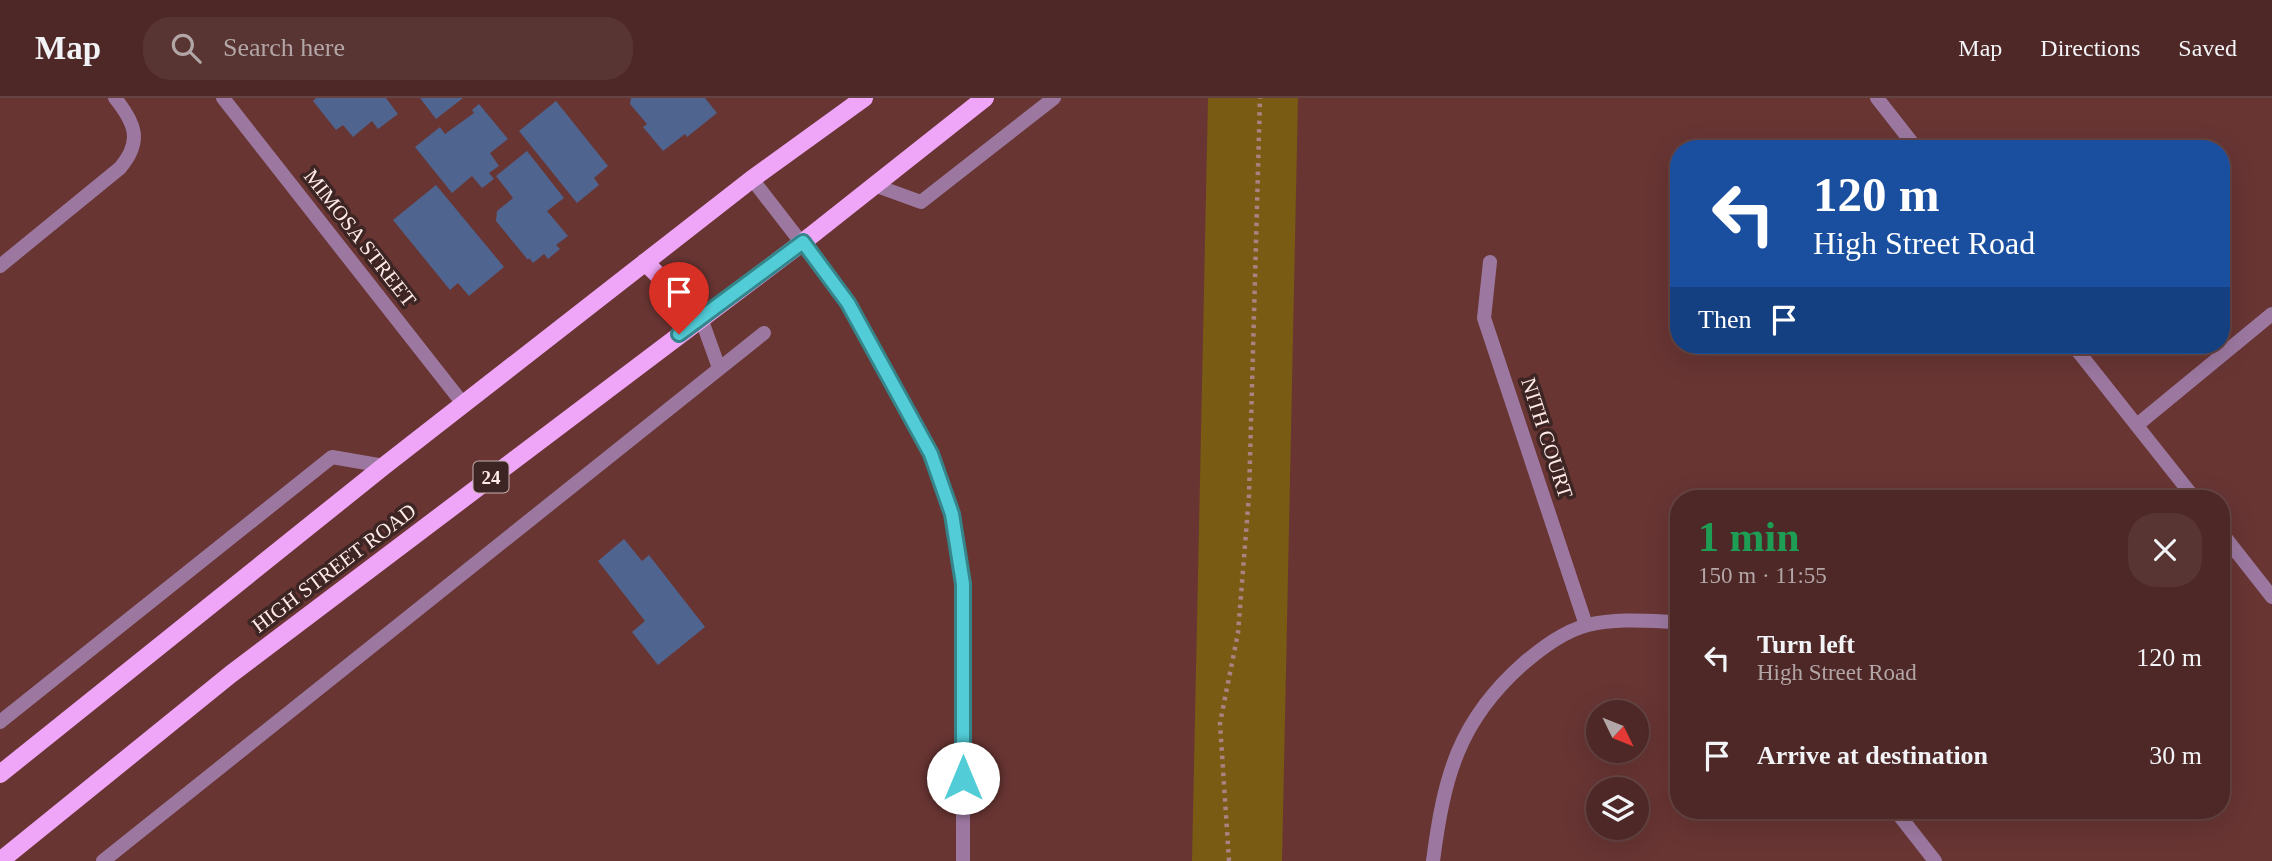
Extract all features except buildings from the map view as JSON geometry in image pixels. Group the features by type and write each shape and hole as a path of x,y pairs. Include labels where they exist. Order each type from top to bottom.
{"main road":[{"path":"0,774 384,466 752,178 864,98"},
{"name":"HIGH STREET ROAD","path":"0,861 231,674 803,242 985,98"},
{"path":"645,262 701,318"}],"street":[{"path":"0,266 120,168 133,153 134,129 128,114 115,98"},
{"name":"MIMOSA STREET","path":"223,98 464,405"},
{"path":"874,185 921,202 1054,98"},
{"path":"1877,98 1910,140"},
{"path":"752,178 855,314 931,454 952,514 963,584 963,861"},
{"name":"NITH COURT","path":"1490,261 1484,318 1587,625"},
{"path":"2230,349 2272,314"},
{"path":"701,318 719,368"},
{"path":"103,861 764,333"},
{"path":"2080,354 2187,490"},
{"path":"2137,425 2223,354"},
{"path":"0,722 332,457 384,466"},
{"path":"2230,543 2272,597"},
{"path":"1433,861 1453,760 1476,715 1513,673 1545,646 1587,625 1631,621 1670,622"},
{"path":"1902,819 1936,861"}],"path":[{"path":"1229,861 1220,723 1238,633 1249,495 1260,98"}],"shaded area":[{"path":"1208,98 1298,98 1282,861 1192,861"}],"route":[{"path":"679,334 803,242 848,303 931,454 952,514 963,584 963,778"}]}
